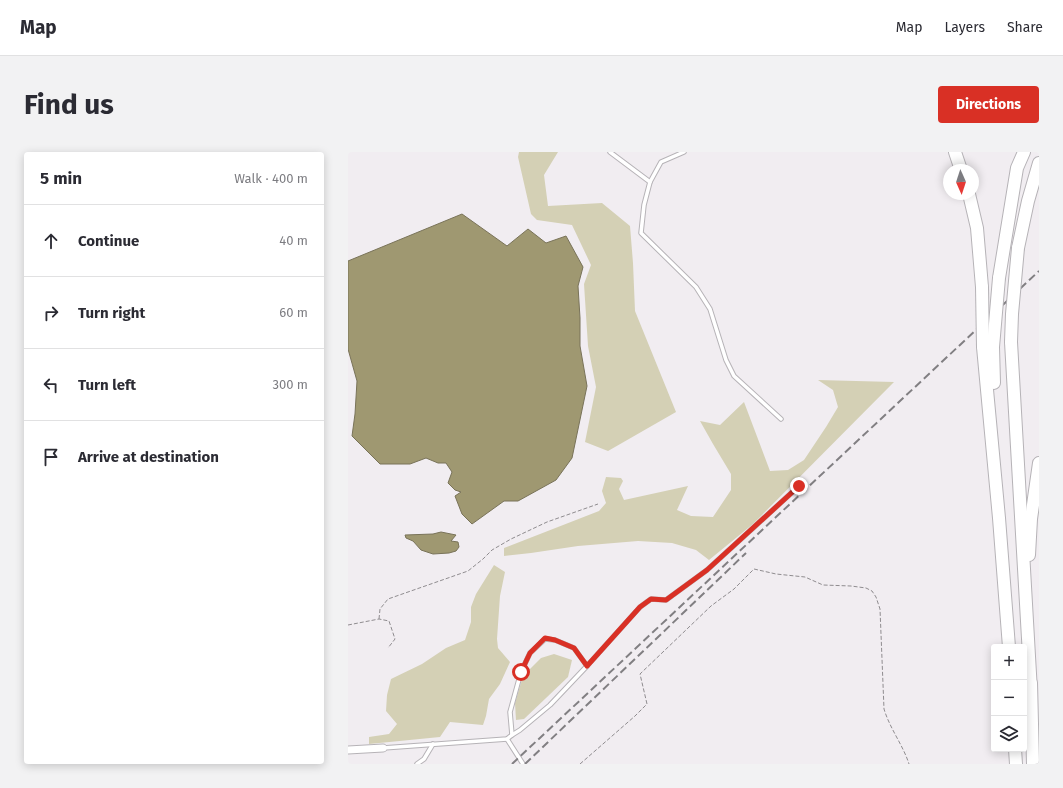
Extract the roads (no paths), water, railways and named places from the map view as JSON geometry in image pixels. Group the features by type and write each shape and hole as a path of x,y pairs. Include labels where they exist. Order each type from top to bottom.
{"highway":[{"path":"955,152 960,164"},
{"path":"988,347 1017,168 1024,152"},
{"path":"1031,691 1011,342 1018,248 1028,200 1039,163"},
{"path":"971,200 977,228 988,347 998,518 1009,644"},
{"path":"1033,764 1027,590 1031,519 1039,463"},
{"path":"1015,752 1016,764"}],"street":[{"path":"348,750 383,748"}],"lane":[{"path":"610,152 650,182"},
{"path":"684,152 661,162 650,182 644,205 641,234 696,286 710,309 726,360 734,376 781,419"},
{"path":"383,748 507,739 520,730 550,704 587,666 640,607 651,599 666,600 707,570 799,486"},
{"path":"512,735 510,712 514,695 521,672 530,653 538,644 545,638 555,640 574,648 587,666"},
{"path":"507,739 523,764"},
{"path":"417,764 424,759 433,744"}],"railway":[{"path":"512,764 1039,271"},
{"path":"525,764 746,553"}]}
